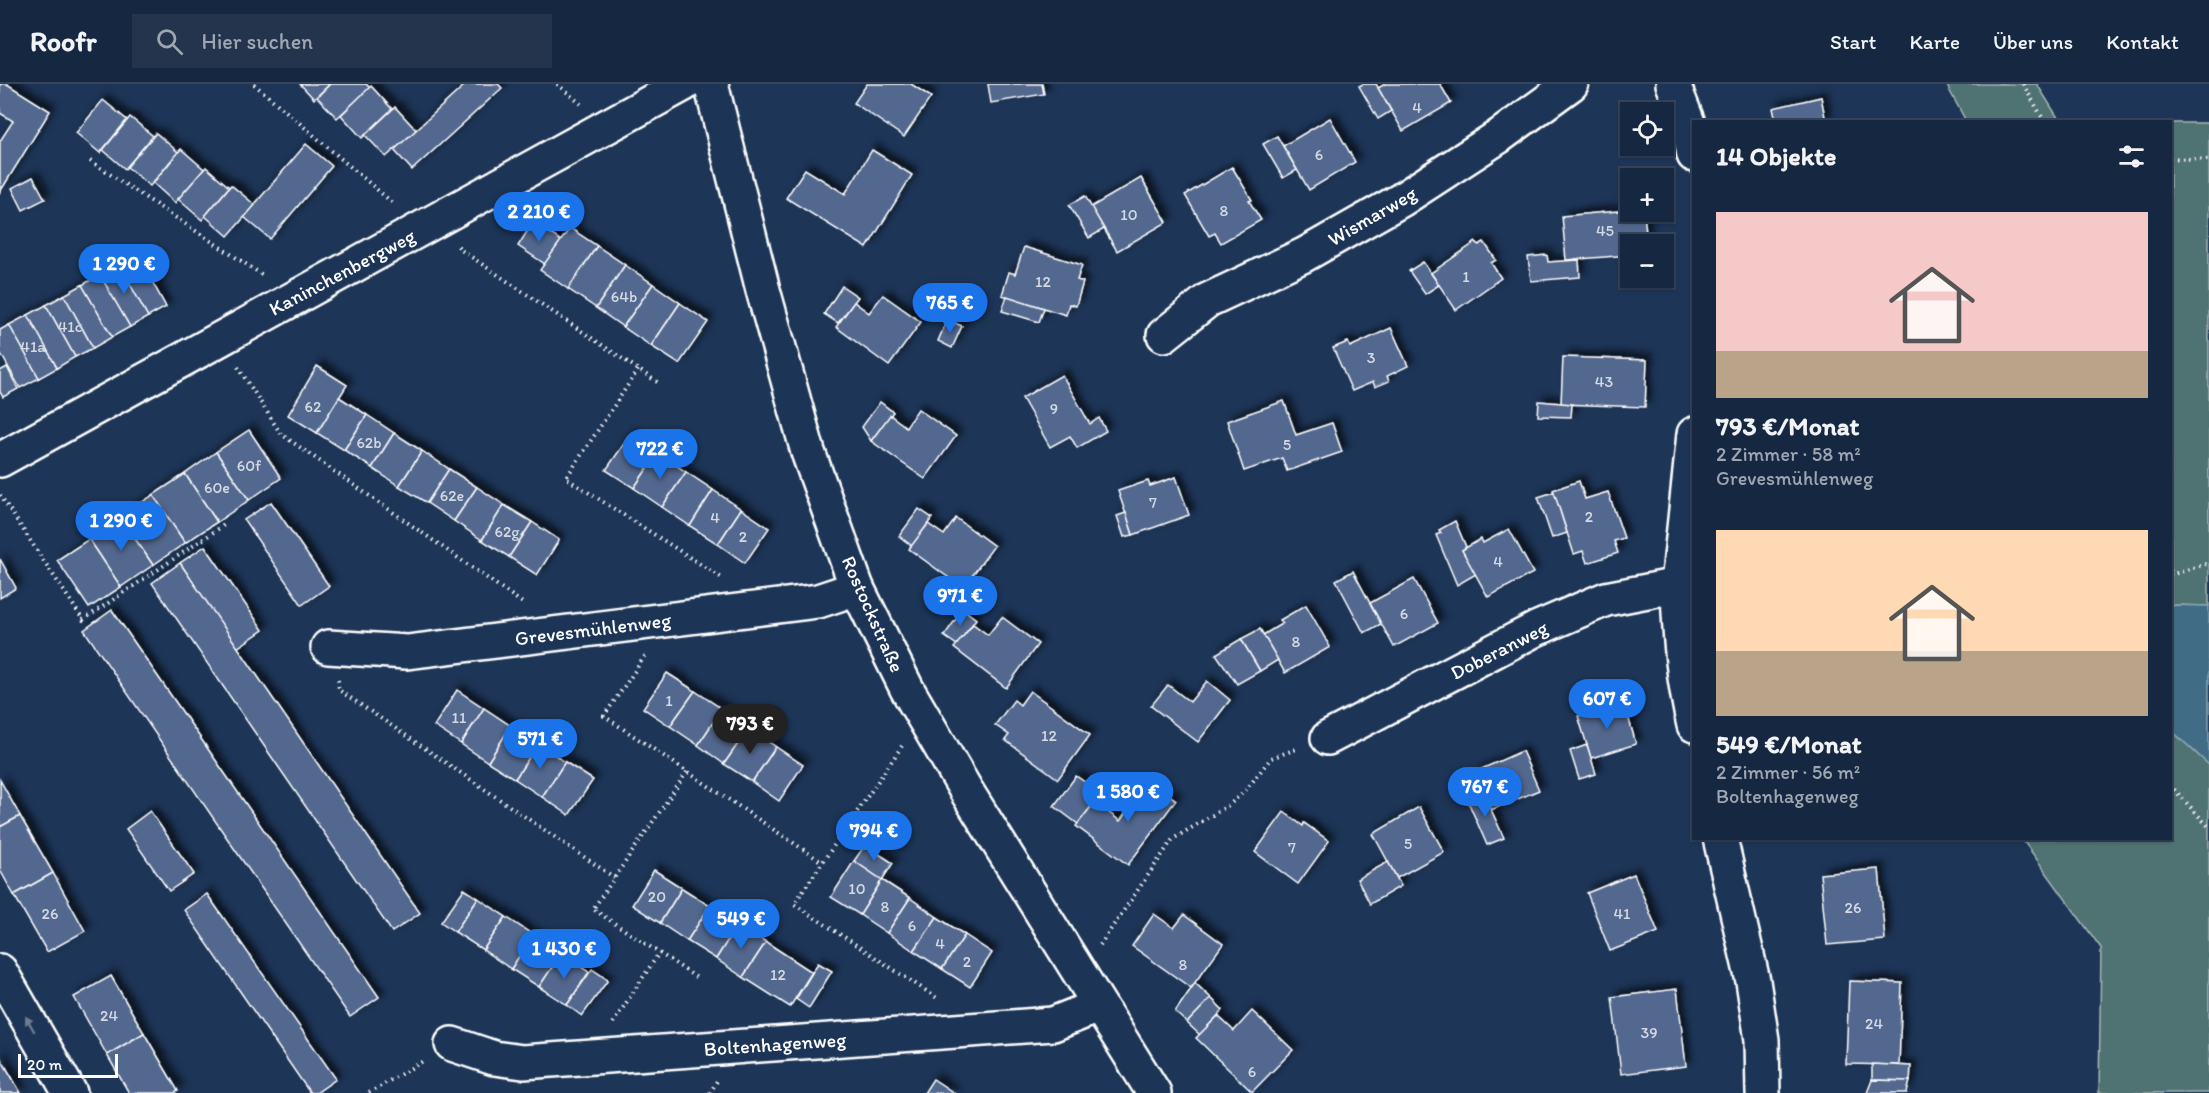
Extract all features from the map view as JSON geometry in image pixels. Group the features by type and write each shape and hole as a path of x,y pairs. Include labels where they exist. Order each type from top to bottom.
{"street":[{"name":"Kaninchenbergweg","path":"0,460 684,84"},
{"name":"Rostockstraße","path":"711,84 808,452 857,588 907,689 973,803 1154,1093"},
{"name":"Wismarweg","path":"1164,335 1208,300 1304,255 1401,200 1498,137 1571,84"},
{"path":"1673,84 1688,123 1692,144"},
{"path":"1692,453 1678,585 1692,717"},
{"name":"Doberanweg","path":"1328,738 1536,629 1606,599 1678,585"},
{"name":"Grevesmühlenweg","path":"333,648 407,652 818,601 857,588"},
{"path":"1720,840 1753,981 1762,1040 1763,1093"},
{"path":"0,971 70,1093"},
{"name":"Boltenhagenweg","path":"452,1044 494,1058 523,1062 1053,1024 1098,1006"}],"path":[{"path":"254,84 406,214 428,225 461,250 660,384"},
{"path":"2023,84 2044,120"},
{"path":"2172,158 2209,160"},
{"path":"90,161 272,282 284,303"},
{"path":"219,338 281,434 531,608"},
{"path":"638,370 566,478 730,583"},
{"path":"0,495 83,620 224,525"},
{"path":"2172,574 2209,563"},
{"path":"650,622 653,644 604,716 822,862"},
{"path":"333,648 339,690 615,878"},
{"path":"923,716 794,904 959,1012 957,1031"},
{"path":"1079,975 1173,839 1229,805 1246,790 1271,758 1328,738"},
{"path":"687,772 593,909 696,978"},
{"path":"2172,787 2209,827"},
{"path":"593,1057 659,953"},
{"path":"369,1093 452,1044"},
{"path":"378,1088 381,1093"}],"green space":[{"path":"1946,84 2037,84 2059,120 1965,120"},
{"path":"2172,123 2209,123 2209,606 2172,605"},
{"path":"2172,731 2209,765 2209,1093 2099,1093 2101,948 2023,840 2172,840"}],"water":[{"path":"2172,605 2209,606 2209,765 2172,731"}],"building":[{"path":"0,84 7,84 50,111 0,192 0,141 13,121 0,113"},
{"path":"300,84 330,84 314,99"},
{"path":"330,84 366,84 370,88 337,118 317,97"},
{"path":"466,84 498,84 502,88 412,170 394,150"},
{"path":"867,84 911,84 931,97 904,137 854,103"},
{"path":"988,84 1042,84 1044,94 991,103"},
{"path":"1376,84 1391,111 1378,119 1359,86"},
{"path":"1385,84 1440,84 1451,103 1403,131 1378,88"},
{"path":"371,86 392,109 362,138 341,115"},
{"path":"1821,97 1826,120 1776,120 1773,108"},
{"path":"103,100 127,120 100,153 76,133"},
{"path":"395,107 416,130 386,157 365,135"},
{"path":"130,117 153,136 125,169 103,150"},
{"path":"1330,118 1355,162 1309,190 1283,146"},
{"path":"156,133 178,152 150,186 127,167"},
{"path":"1277,136 1297,170 1283,178 1263,144"},
{"path":"306,144 332,166 270,239 244,217"},
{"path":"181,149 204,169 175,203 153,183"},
{"path":"872,150 912,175 867,248 786,198 805,169 845,194"},
{"path":"206,167 229,187 202,220 178,199"},
{"path":"1232,167 1261,220 1221,243 1215,233 1209,236 1185,195"},
{"path":"33,177 45,199 23,210 12,188"},
{"path":"1141,178 1167,222 1117,251 1091,207"},
{"path":"231,185 255,205 228,236 205,216"},
{"path":"1085,196 1104,229 1089,238 1069,205"},
{"path":"1620,211 1620,222 1645,222 1646,234 1620,234 1620,256 1566,260 1562,216"},
{"path":"533,222 561,241 545,264 518,246"},
{"path":"570,228 597,246 568,289 540,270"},
{"path":"1476,242 1479,245 1484,242 1496,260 1491,263 1501,278 1456,310 1431,273"},
{"path":"597,246 625,265 596,308 568,289"},
{"path":"1024,247 1082,265 1077,280 1083,282 1076,306 1069,304 1066,315 1002,295 1009,272 1015,274"},
{"path":"137,254 166,307 148,317 119,264"},
{"path":"1547,255 1548,262 1579,260 1580,277 1531,281 1528,257"},
{"path":"1423,262 1439,285 1425,294 1409,271"},
{"path":"119,264 148,317 130,327 100,275"},
{"path":"625,265 653,284 623,327 596,308"},
{"path":"100,275 130,327 112,337 82,285"},
{"path":"653,284 680,303 651,346 623,327"},
{"path":"82,285 112,337 93,348 64,295"},
{"path":"842,286 858,297 838,323 824,314"},
{"path":"64,295 93,348 75,357 46,305"},
{"path":"883,295 921,322 889,366 836,327 854,302 869,313"},
{"path":"1007,296 1044,308 1039,322 1002,311"},
{"path":"680,303 708,322 679,364 651,346"},
{"path":"46,305 75,357 57,368 28,315"},
{"path":"28,315 57,368 39,378 9,325"},
{"path":"947,320 962,326 952,348 938,341"},
{"path":"9,325 39,378 20,388 0,352 0,330"},
{"path":"1391,328 1408,366 1387,376 1389,381 1375,387 1373,382 1352,391 1333,348 1348,342 1350,347"},
{"path":"1563,357 1647,360 1645,407 1561,404"},
{"path":"317,366 347,385 317,433 288,415"},
{"path":"7,367 18,389 3,397 0,392 0,371"},
{"path":"1062,375 1090,424 1099,418 1106,431 1077,448 1070,436 1050,447 1022,398"},
{"path":"339,397 367,415 344,450 317,433"},
{"path":"1284,401 1296,435 1332,423 1342,452 1287,471 1282,458 1244,471 1227,421"},
{"path":"1539,401 1572,404 1571,417 1538,416"},
{"path":"880,402 893,412 871,441 862,427"},
{"path":"918,409 956,436 925,479 871,441 890,415 906,427"},
{"path":"367,415 394,433 372,468 344,450"},
{"path":"249,430 281,478 249,500 216,452"},
{"path":"394,433 422,451 399,486 372,468"},
{"path":"630,435 658,453 634,488 606,470"},
{"path":"422,451 449,469 427,503 399,486"},
{"path":"216,452 249,500 217,522 185,474"},
{"path":"658,453 686,472 662,507 634,488"},
{"path":"449,469 477,487 454,521 427,503"},
{"path":"686,472 713,490 690,526 662,507"},
{"path":"185,474 217,522 185,543 153,495"},
{"path":"1176,477 1189,515 1133,535 1118,491 1148,481 1150,486"},
{"path":"1579,481 1585,499 1608,492 1624,538 1614,541 1618,553 1587,563 1583,551 1574,554 1553,490"},
{"path":"477,487 504,505 482,540 454,521"},
{"path":"713,490 741,509 718,544 690,526"},
{"path":"1554,492 1567,533 1552,538 1538,497"},
{"path":"153,495 185,543 153,565 120,517"},
{"path":"271,502 329,586 302,605 244,520"},
{"path":"504,505 532,522 509,557 482,540"},
{"path":"741,509 769,528 745,563 718,544"},
{"path":"919,509 932,518 912,546 899,536"},
{"path":"1126,513 1133,535 1124,537 1117,516"},
{"path":"120,517 153,565 121,587 89,539"},
{"path":"956,518 994,546 963,588 909,549 928,524 944,535"},
{"path":"1455,521 1466,547 1462,550 1476,574 1457,585 1436,535 1441,533 1439,530"},
{"path":"532,522 559,540 537,575 509,557"},
{"path":"1509,529 1533,573 1488,597 1462,550 1481,539 1483,543"},
{"path":"89,539 121,587 89,608 57,560"},
{"path":"205,546 263,630 237,648 180,563"},
{"path":"0,559 16,588 0,598"},
{"path":"180,563 420,913 392,932 152,583"},
{"path":"1353,571 1381,624 1364,633 1336,580"},
{"path":"1414,579 1438,623 1394,647 1370,603"},
{"path":"1306,605 1330,647 1285,673 1263,635 1283,623 1280,620"},
{"path":"963,609 976,619 957,645 944,636"},
{"path":"112,610 379,997 350,1017 84,630"},
{"path":"1002,617 1038,644 1006,688 954,648 973,624 988,635"},
{"path":"1260,629 1278,660 1260,671 1241,639"},
{"path":"1241,639 1260,671 1237,684 1216,654"},
{"path":"667,673 695,691 670,726 643,708"},
{"path":"1207,681 1230,700 1198,742 1151,706 1168,685 1190,702"},
{"path":"457,690 484,708 461,744 434,726"},
{"path":"695,691 722,709 698,745 670,726"},
{"path":"1030,691 1090,735 1058,779 1005,740 1009,735 995,725 1014,700 1020,705"},
{"path":"1624,702 1636,744 1591,758 1578,716"},
{"path":"484,708 511,726 488,762 461,744"},
{"path":"722,709 749,728 724,764 698,745"},
{"path":"511,726 538,744 515,779 488,762"},
{"path":"749,728 776,747 752,782 724,764"},
{"path":"538,744 565,762 542,797 515,779"},
{"path":"1587,745 1596,774 1579,779 1570,751"},
{"path":"776,747 803,765 779,801 752,782"},
{"path":"1522,751 1539,790 1491,810 1475,772"},
{"path":"565,762 593,780 569,815 542,797"},
{"path":"1076,776 1101,793 1078,824 1054,806"},
{"path":"0,780 20,816 0,827"},
{"path":"1150,781 1176,800 1128,865 1076,826 1095,802 1120,821"},
{"path":"1482,790 1504,838 1487,845 1466,797"},
{"path":"1419,807 1444,852 1397,878 1373,834"},
{"path":"150,811 194,874 169,891 126,829"},
{"path":"1284,812 1329,841 1298,884 1255,852"},
{"path":"20,816 53,873 14,895 0,870 0,827"},
{"path":"865,845 893,863 882,880 854,861"},
{"path":"854,861 882,880 860,915 831,897"},
{"path":"1388,862 1401,886 1370,904 1357,879"},
{"path":"1879,869 1885,940 1827,945 1820,874"},
{"path":"654,870 682,888 660,923 632,905"},
{"path":"53,873 85,931 47,952 14,895"},
{"path":"1634,874 1658,932 1610,951 1587,893"},
{"path":"882,880 910,898 887,933 860,915"},
{"path":"682,888 710,906 687,941 660,923"},
{"path":"464,889 478,898 455,932 441,922"},
{"path":"207,894 336,1079 316,1093 310,1093 184,910"},
{"path":"478,898 506,917 483,950 455,932"},
{"path":"910,898 937,917 914,951 887,933"},
{"path":"710,906 738,924 716,959 687,941"},
{"path":"1154,914 1174,928 1184,915 1223,944 1191,988 1132,946"},
{"path":"506,917 533,935 511,969 483,950"},
{"path":"937,917 965,935 942,969 914,951"},
{"path":"738,924 766,942 743,977 716,959"},
{"path":"533,935 561,954 539,987 511,969"},
{"path":"965,935 992,953 970,987 942,969"},
{"path":"766,942 812,972 790,1007 743,977"},
{"path":"561,954 589,972 567,1005 539,987"},
{"path":"818,963 832,971 809,1008 796,999"},
{"path":"592,969 608,980 582,1016 567,1005"},
{"path":"111,976 144,1033 107,1055 74,997"},
{"path":"1849,981 1902,983 1899,1065 1846,1064"},
{"path":"1195,983 1211,998 1187,1023 1175,1012"},
{"path":"1677,989 1686,1066 1621,1074 1612,997"},
{"path":"1211,998 1223,1010 1200,1035 1187,1023"},
{"path":"1252,1011 1293,1050 1252,1092 1196,1038 1218,1016 1234,1031"},
{"path":"144,1033 178,1091 174,1093 129,1093 107,1055"},
{"path":"0,1057 21,1093 0,1093"},
{"path":"1872,1064 1911,1066 1910,1081 1872,1080"},
{"path":"933,1079 954,1093 924,1093"},
{"path":"1872,1080 1910,1081 1907,1093 1867,1093"}]}
